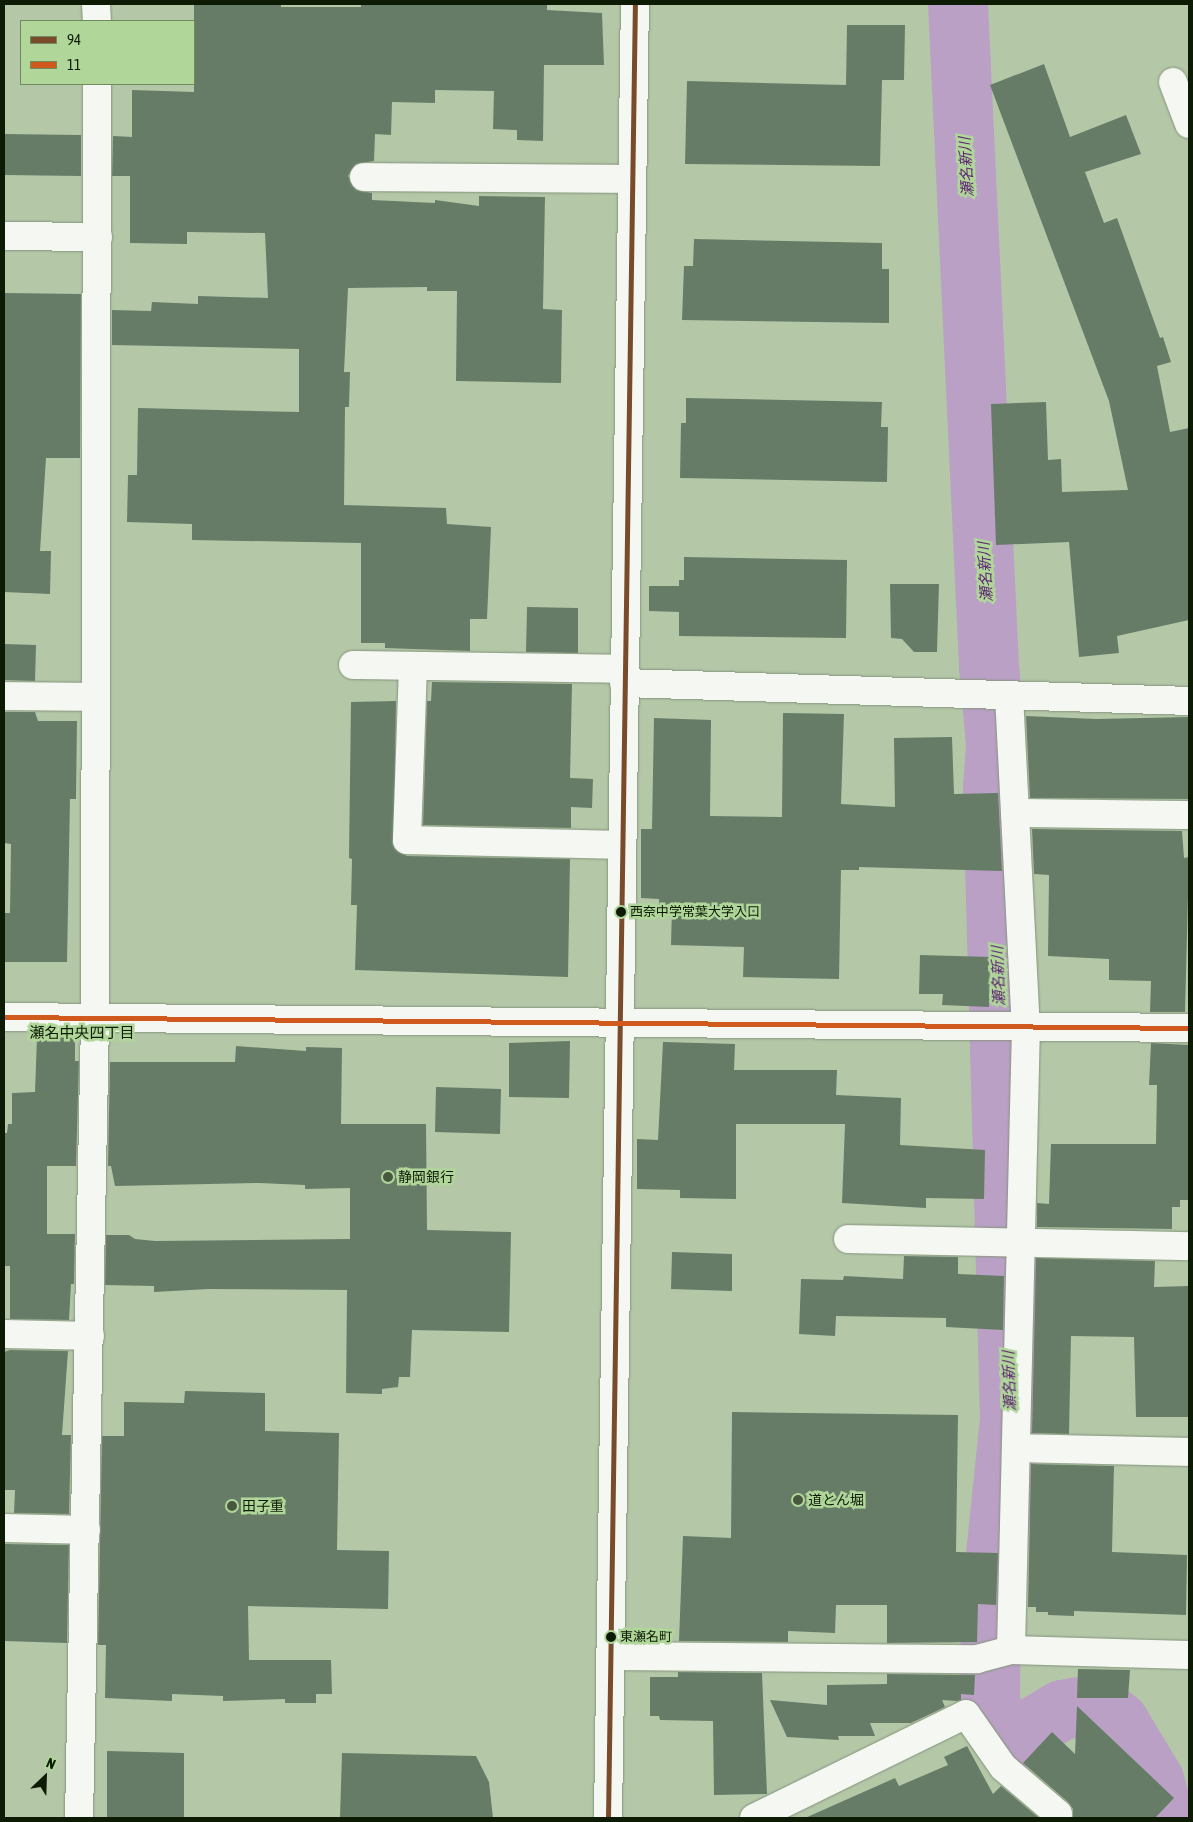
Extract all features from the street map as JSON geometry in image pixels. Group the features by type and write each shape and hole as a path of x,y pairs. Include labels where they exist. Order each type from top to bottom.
{"street":[{"path":"96,4 97,20"},
{"path":"608,1818 630,179 635,4"},
{"path":"1173,82 1189,124"},
{"path":"79,1818 95,1018 94,697 98,237 97,85"},
{"path":"364,177 630,179"},
{"path":"4,236 98,237"},
{"path":"353,665 413,666 1010,695 1189,700"},
{"path":"413,666 407,840 622,845"},
{"path":"1010,695 1026,1026 1011,1650"},
{"path":"4,696 94,697"},
{"path":"1015,813 1189,815"},
{"path":"4,1017 620,1021 1189,1028"},
{"path":"848,1239 1189,1246"},
{"path":"4,1334 90,1336"},
{"path":"1016,1448 1189,1452"},
{"path":"4,1528 86,1530"},
{"path":"611,1656 977,1659 1011,1650 1189,1655"},
{"path":"754,1818 966,1714 1003,1767 1058,1814 1054,1818"}],"building":[{"path":"194,4 281,4 281,7 361,7 361,4 547,4 547,10 602,13 604,65 544,65 543,141 517,140 517,130 493,129 494,91 435,90 435,103 392,102 391,135 375,134 374,161 356,164 348,176 356,190 372,193 372,200 435,203 435,200 479,206 479,196 545,197 543,309 562,310 561,383 456,381 457,291 427,291 427,287 348,288 344,372 350,372 349,407 345,407 344,505 446,508 447,524 491,527 487,619 470,619 470,651 385,648 385,643 361,643 361,543 192,540 192,524 127,522 128,475 137,475 138,408 299,412 299,349 112,345 112,310 151,311 152,302 198,304 198,296 268,298 265,233 187,232 187,244 130,243 130,176 112,176 113,136 132,137 132,90 194,92"},
{"path":"847,25 905,25 904,80 882,80 880,166 685,164 687,81 846,85"},
{"path":"1044,64 1070,137 1126,115 1141,154 1085,172 1104,223 1117,218 1160,338 1163,337 1171,362 1157,366 1170,432 1189,428 1189,620 1117,636 1119,653 1079,657 1069,542 996,545 991,404 1046,402 1048,460 1061,459 1062,492 1128,490 1109,401 990,85"},
{"path":"4,134 81,135 81,176 4,175"},
{"path":"694,239 882,243 882,269 889,269 889,323 682,320 684,266 693,266"},
{"path":"4,293 81,294 80,458 46,458 40,551 51,551 50,594 4,592"},
{"path":"686,398 882,402 881,427 888,427 887,482 680,478 681,423 686,423"},
{"path":"684,557 847,560 846,638 679,636 679,612 649,611 649,586 679,586 679,580 684,580"},
{"path":"890,584 939,584 937,652 914,652 902,639 891,638"},
{"path":"527,607 578,608 578,653 526,652"},
{"path":"4,644 36,645 35,681 4,680"},
{"path":"432,682 572,684 570,778 593,779 592,808 571,807 571,828 423,825 427,701 431,701"},
{"path":"396,701 394,848 407,856 570,859 568,977 355,970 357,905 351,905 352,859 349,858 351,702"},
{"path":"4,712 35,712 38,721 77,721 76,799 70,799 67,962 4,962 4,913 10,913 11,844 4,843"},
{"path":"783,713 844,714 841,804 895,807 894,738 952,737 954,794 998,793 1002,871 859,867 859,870 841,870 839,979 743,977 744,947 671,945 672,906 659,906 659,899 641,898 641,829 652,829 654,718 711,720 710,816 782,817"},
{"path":"1026,716 1096,719 1189,717 1189,799 1030,798"},
{"path":"1032,829 1182,831 1184,858 1189,857 1185,1012 1150,1012 1151,981 1109,980 1109,959 1048,956 1049,875 1034,874"},
{"path":"920,955 991,957 989,1007 942,1005 943,994 919,994"},
{"path":"37,1037 75,1037 75,1061 79,1061 76,1166 47,1166 47,1234 75,1234 74,1284 71,1284 69,1320 10,1319 10,1266 4,1266 4,1133 7,1133 8,1124 12,1124 12,1093 35,1092"},
{"path":"570,1041 569,1098 509,1097 509,1043"},
{"path":"663,1042 735,1044 734,1070 837,1070 836,1095 901,1098 900,1145 985,1150 984,1199 926,1198 926,1208 842,1203 845,1124 736,1124 736,1199 680,1198 680,1190 637,1189 637,1139 658,1140"},
{"path":"1151,1043 1189,1045 1189,1200 1180,1200 1180,1207 1172,1207 1172,1229 1037,1227 1037,1203 1049,1204 1051,1144 1156,1144 1157,1085 1149,1085"},
{"path":"236,1046 306,1051 306,1047 342,1048 341,1124 426,1124 427,1230 511,1232 509,1332 412,1330 410,1377 399,1377 398,1387 382,1389 382,1394 346,1393 347,1290 209,1289 154,1292 154,1286 105,1285 106,1235 129,1235 135,1239 155,1241 350,1239 350,1188 305,1189 305,1185 259,1183 115,1186 111,1166 108,1166 110,1062 235,1062"},
{"path":"436,1087 501,1089 500,1134 435,1132"},
{"path":"672,1252 732,1254 732,1291 671,1289"},
{"path":"904,1256 958,1257 958,1274 1004,1276 1003,1330 946,1327 946,1318 836,1316 835,1336 799,1334 801,1279 843,1280 844,1276 903,1279"},
{"path":"1036,1258 1155,1261 1154,1287 1189,1286 1189,1417 1136,1417 1134,1337 1071,1336 1069,1434 1032,1433"},
{"path":"10,1350 68,1351 62,1435 71,1435 69,1514 14,1513 15,1490 4,1490 4,1352"},
{"path":"185,1391 265,1393 265,1431 339,1433 337,1550 389,1551 388,1609 248,1606 249,1660 331,1660 332,1694 316,1694 316,1703 285,1703 285,1699 223,1701 223,1696 172,1694 172,1701 105,1698 106,1645 98,1645 102,1436 124,1436 124,1402 184,1403"},
{"path":"732,1412 958,1415 956,1552 998,1553 996,1605 978,1604 977,1642 887,1643 887,1605 836,1605 835,1633 788,1631 788,1642 679,1641 683,1536 731,1538"},
{"path":"1031,1464 1114,1466 1112,1552 1187,1555 1186,1615 1074,1611 1074,1616 1048,1615 1048,1612 1036,1612 1036,1607 1028,1607"},
{"path":"4,1544 69,1545 67,1643 4,1641"},
{"path":"1078,1669 1130,1670 1128,1698 1077,1698"},
{"path":"678,1672 762,1673 767,1794 714,1795 713,1721 660,1720 659,1716 650,1716 650,1677 678,1677"},
{"path":"887,1674 975,1675 974,1695 961,1694 961,1700 957,1701 942,1700 945,1707 911,1723 870,1723 875,1736 838,1736 839,1740 787,1737 770,1700 827,1705 827,1685 887,1684"},
{"path":"1077,1706 1174,1798 1155,1818 1073,1818 1073,1809 1068,1802 1023,1763 1052,1732 1075,1754"},
{"path":"967,1746 993,1794 1001,1786 1039,1818 805,1818 895,1778 899,1786 948,1765 944,1757"},
{"path":"107,1751 184,1753 184,1818 107,1818"},
{"path":"342,1753 476,1756 489,1782 493,1818 340,1818"}],"waterway":[{"name":"瀬名新川","path":"958,4 989,666 996,745 993,788 1010,1419 991,1604 990,1706 1012,1740 1062,1710 1096,1704 1119,1722 1154,1780 1162,1808 1172,1818"}],"transit line":[{"name":"94","path":"608,1818 635,4"},
{"name":"11","path":"4,1017 1189,1028"}],"place":[{"name":"西奈中学常葉大学入口","path":"621,912"},
{"name":"静岡銀行","path":"388,1177"},
{"name":"道とん堀","path":"798,1500"},
{"name":"田子重","path":"232,1506"},
{"name":"東瀬名町","path":"611,1637"}],"district":[{"name":"瀬名中央四丁目","path":"82,1033"}]}
